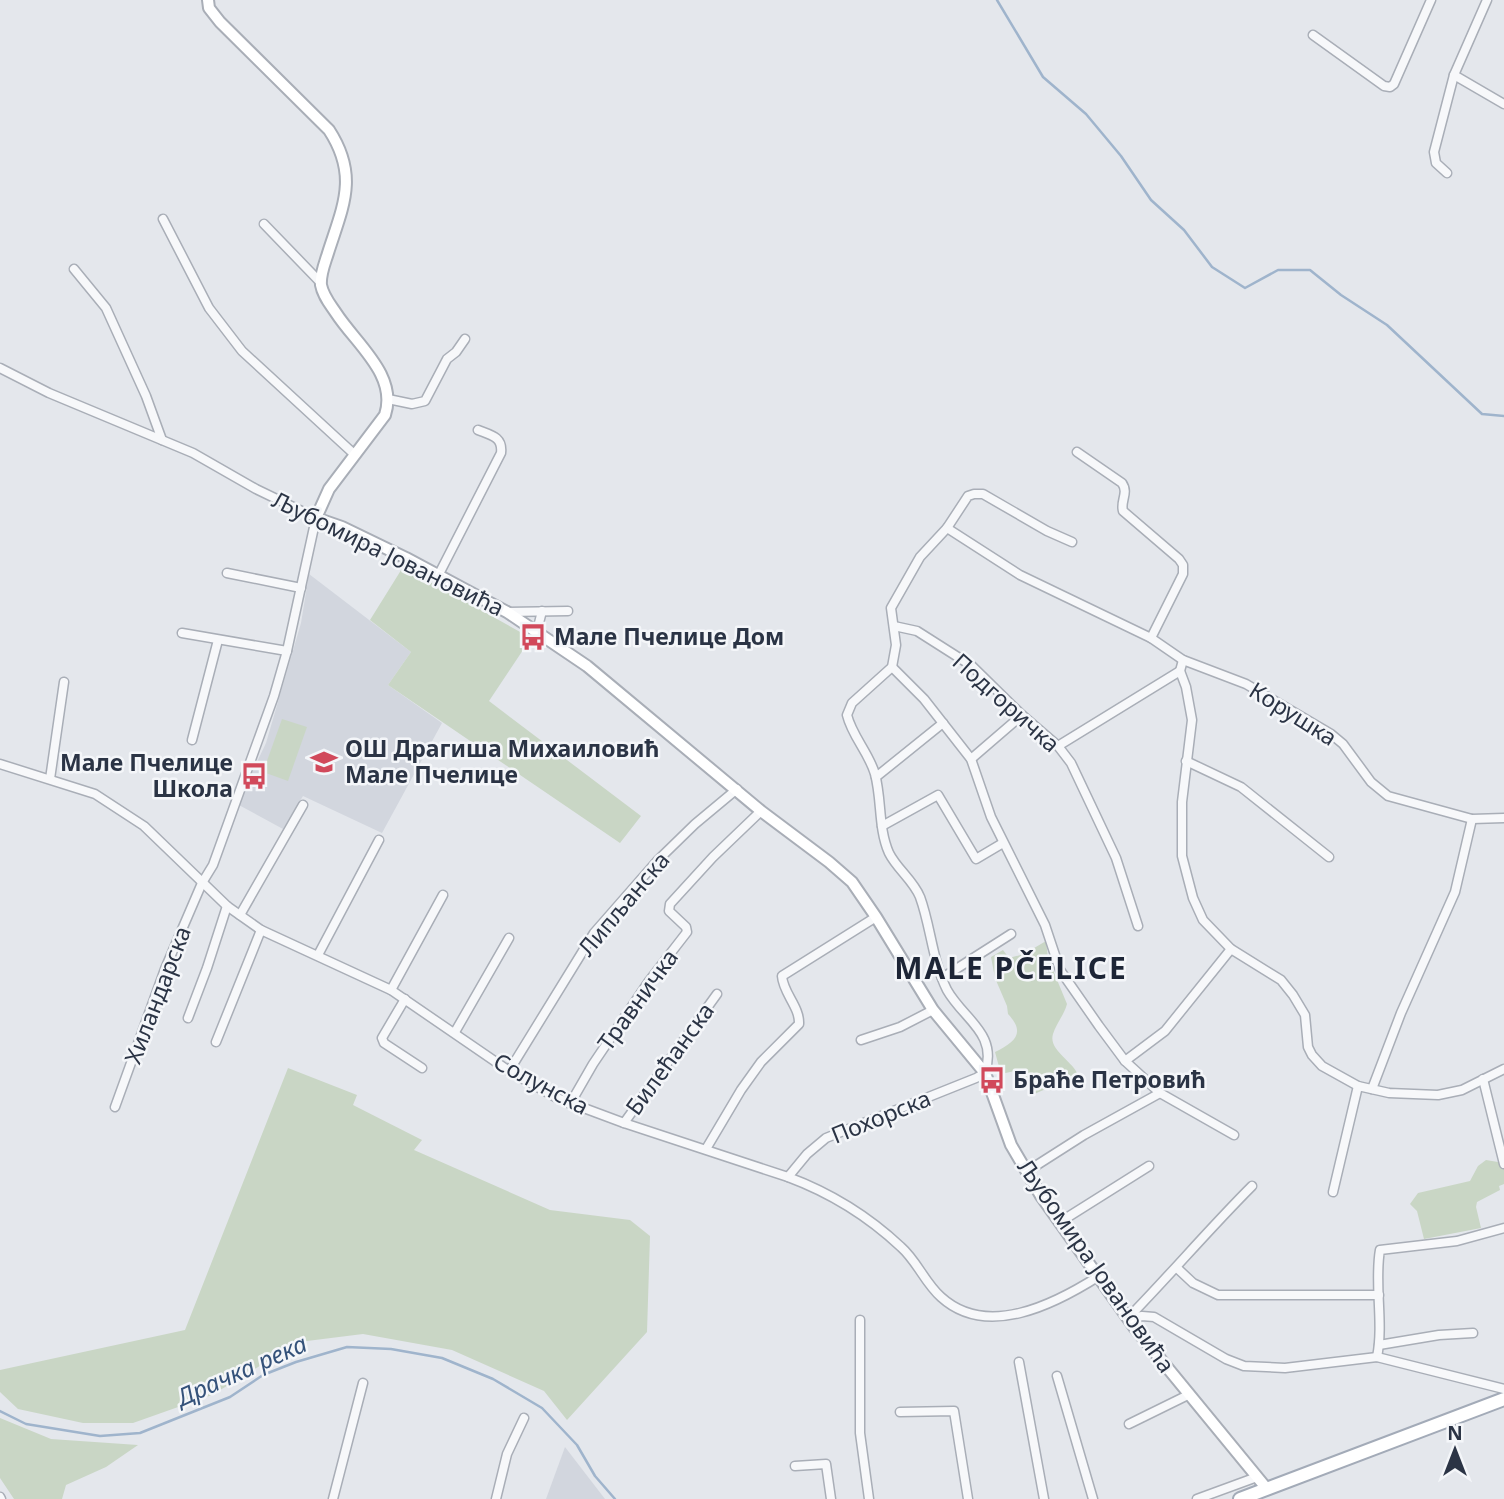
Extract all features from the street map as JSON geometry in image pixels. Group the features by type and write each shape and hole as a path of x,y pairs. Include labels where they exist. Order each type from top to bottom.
{"main road":[{"path":"1240,1499 1504,1399"}],"street":[{"path":"1313,35 1384,86 1390,87 1394,84 1431,0"},
{"path":"1447,173 1434,158 1454,75 1487,0"},
{"path":"206,3 329,130 341,148 346,169 346,190 321,283 325,297 349,334 383,374 388,399 385,415 324,497 316,518"},
{"path":"1454,75 1504,104"},
{"path":"163,219 209,308 242,351 354,454"},
{"path":"264,224 321,283"},
{"path":"74,269 106,309 146,396 162,440"},
{"path":"388,399 412,404 425,401 447,359 465,339"},
{"name":"Љубомира Јовановића","path":"0,368 49,393 193,453 256,489 316,518 342,527 507,612 587,666 761,811 845,875 876,918 933,1010 985,1073 1005,1130 1026,1172 1060,1222 1128,1318 1266,1489"},
{"path":"438,576 501,453 502,444 499,439 478,430"},
{"path":"1077,452 1122,483 1125,493 1123,512 1180,559 1183,565 1183,574 1151,638"},
{"path":"985,1073 989,1058 986,1041 955,1002 942,978 920,898 892,858 881,826 876,777 869,756 847,716 852,703 892,667 896,645 891,608 922,554 947,528 968,496 983,494 1047,531 1072,542"},
{"name":"Хиландарска","path":"115,1107 165,970 212,865 287,652 316,518"},
{"name":"Корушка","path":"947,528 1020,575 1151,638 1183,660 1246,684 1331,734 1343,744 1371,782 1388,796 1472,818 1504,818"},
{"path":"227,573 301,588"},
{"path":"541,635 538,627 542,611"},
{"path":"507,612 568,611"},
{"name":"Подгоричка","path":"894,626 917,631 972,666 1058,746 1071,764 1116,858 1138,926"},
{"path":"182,633 287,652"},
{"path":"192,740 218,640"},
{"path":"1183,660 1180,671 1192,720 1182,802 1182,856 1186,875 1203,920 1231,949 1281,980 1305,1015 1308,1047 1312,1055 1322,1066 1358,1086 1413,1096 1438,1095 1462,1090 1504,1069"},
{"path":"892,667 943,723 971,759 1003,843 1045,925 1060,970 1125,1061 1160,1093 1234,1135"},
{"path":"1058,746 1180,671"},
{"path":"50,779 64,682"},
{"path":"971,759 1022,715"},
{"path":"876,777 943,723"},
{"path":"1186,761 1241,787 1329,857"},
{"name":"Солунска","path":"0,764 95,794 131,816 227,906 261,930 391,990 509,1071 570,1104 810,1185 862,1213 903,1248 938,1295 963,1312 1002,1317 1028,1311 1050,1303 1099,1276"},
{"name":"Липљанска","path":"509,1071 594,933 657,861 737,789"},
{"path":"881,826 938,795 976,859 1003,843"},
{"path":"240,915 303,805"},
{"name":"Травничка","path":"570,1104 600,1054 687,932 686,927 669,911 670,904 713,857 761,811"},
{"path":"1372,1089 1401,1013 1455,892 1472,818"},
{"path":"318,955 379,840"},
{"path":"391,990 443,895"},
{"path":"188,1018 227,906"},
{"path":"706,1149 761,1062 799,1024 782,976 876,918"},
{"path":"216,1042 261,930"},
{"path":"942,978 1011,934"},
{"path":"455,1032 509,938"},
{"path":"1125,1061 1165,1031 1231,949"},
{"name":"Билећанска","path":"624,1123 717,994"},
{"path":"405,999 382,1038 384,1043 422,1068"},
{"path":"861,1040 900,1027 933,1010"},
{"name":"Похорска","path":"788,1177 807,1154 826,1138 985,1073"},
{"path":"1483,1079 1504,1164"},
{"path":"1333,1192 1358,1086"},
{"path":"1026,1172 1084,1135 1160,1093"},
{"path":"1060,1222 1149,1166"},
{"path":"1128,1318 1177,1268 1203,1235 1252,1186"},
{"path":"1377,1357 1380,1250 1457,1241 1504,1228"},
{"path":"1177,1268 1193,1283 1218,1295 1379,1295"},
{"path":"1128,1318 1142,1315 1154,1317 1226,1359 1254,1368 1285,1368 1377,1357 1501,1387"},
{"path":"860,1320 860,1433 869,1499"},
{"path":"1379,1345 1473,1332"},
{"path":"1019,1362 1044,1499"},
{"path":"1057,1376 1093,1499"},
{"path":"333,1499 363,1383"},
{"name":"Љубомира Јовановића","path":"1129,1424 1188,1395"},
{"path":"900,1412 954,1410 968,1499"},
{"path":"496,1499 507,1454 524,1418"},
{"path":"795,1466 826,1464 831,1499"},
{"path":"1197,1499 1257,1477"}],"shaded area":[{"path":"309,574 411,652 388,685 442,723 382,833 303,796 283,829 237,804 266,743 301,623"},
{"path":"565,1447 605,1499 546,1499"}],"green space":[{"path":"403,567 531,638 489,701 641,816 620,843 388,685 411,652 370,620"},
{"path":"282,719 307,727 288,781 263,772"},
{"path":"1046,941 1048,958 1067,1004 1052,1040 1078,1075 1032,1095 1019,1070 1001,1074 995,1052 1013,1041 1017,1032 995,978 991,957 1003,950 1009,958 1024,954"},
{"path":"288,1068 357,1095 353,1105 422,1140 414,1150 550,1210 630,1220 650,1236 647,1332 567,1420 544,1391 452,1350 363,1334 299,1342 212,1395 133,1423 83,1423 18,1409 0,1392 0,1370 185,1330"},
{"path":"1486,1160 1498,1162 1504,1168 1504,1184 1499,1186 1500,1190 1477,1202 1481,1228 1424,1239 1417,1211 1410,1204 1418,1193 1470,1181 1478,1166"},
{"path":"0,1418 51,1439 138,1445 106,1467 66,1485 62,1499 14,1499 0,1478"}],"waterway":[{"path":"997,0 1043,77 1086,114 1121,156 1151,200 1184,230 1212,267 1245,288 1278,270 1310,270 1341,295 1387,325 1482,414 1504,416"},
{"name":"Драчка река","path":"0,1411 26,1424 100,1436 140,1433 230,1397 263,1375 296,1362 347,1347 391,1349 442,1358 493,1379 542,1408 577,1445 595,1476 615,1499"}],"place":[{"name":"Мале Пчелице Дом","path":"533,637"},
{"name":"ОШ Драгиша Михаиловић Мале Пчелице","path":"324,762"},
{"name":"Мале Пчелице Школа","path":"254,776"},
{"name":"Браће Петровић","path":"992,1080"}],"district":[{"name":"MALE PČELICE","path":"1011,969"}]}
